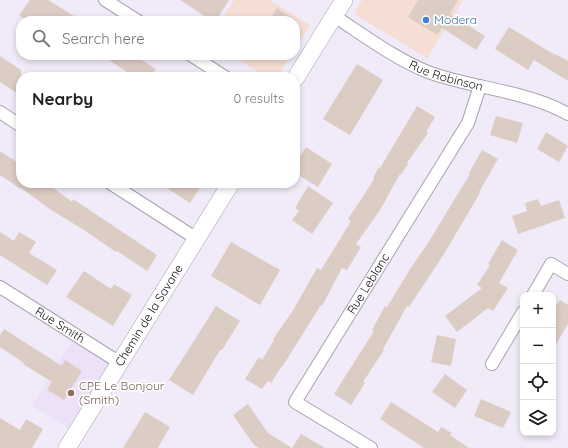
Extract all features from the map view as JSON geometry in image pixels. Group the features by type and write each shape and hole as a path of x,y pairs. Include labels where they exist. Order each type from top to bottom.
{"street":[{"path":"105,0 130,16"},
{"path":"299,72 344,0"},
{"name":"Rue Robinson","path":"334,16 417,67 439,76 542,101 568,114"},
{"path":"199,60 217,72"},
{"name":"Rue Leblanc","path":"371,448 295,402 468,123 480,86"},
{"path":"0,112 16,123"},
{"path":"118,188 197,239"},
{"name":"Chemin de la Savane","path":"67,448 228,188"},
{"path":"535,292 551,264 568,274"},
{"name":"Rue Smith","path":"0,287 120,363"},
{"path":"492,364 520,317"}],"shaded area":[{"path":"234,0 270,0 296,16 224,16"},
{"path":"362,0 463,0 427,58 354,14"},
{"path":"300,19 310,25 300,40"},
{"path":"239,60 288,60 280,72 258,72"},
{"name":"CPE Le Bonjour (Smith)","path":"76,335 120,363 76,433 32,406"}],"building":[{"path":"30,0 48,0 74,16 20,16 19,15"},
{"path":"180,0 229,0 219,16 204,16"},
{"path":"418,0 458,0 450,14 485,36 476,50 442,28 437,35 408,17"},
{"path":"277,8 289,16 272,16"},
{"path":"509,27 555,55 568,61 568,81 534,60 528,70 495,49"},
{"path":"0,56 21,70 21,72 16,72 16,93 0,82"},
{"path":"109,60 142,60 156,69 154,72 127,72"},
{"path":"357,64 383,80 350,135 323,119"},
{"path":"417,106 435,117 426,132 428,133 407,163 408,164 401,175 400,174 380,210 356,244 361,247 347,270 342,268 322,306 321,305 282,367 271,383 268,381 262,389 245,379 259,357 262,360 274,340 273,339 292,312 317,268 321,270 351,221 348,219 374,179 373,178 379,167 380,168"},
{"path":"496,116 523,123 517,143 490,135"},
{"path":"546,132 568,146 559,162 537,149"},
{"path":"306,147 332,164 318,187 300,176 300,156"},
{"path":"482,150 498,159 444,254 409,307 407,306 383,349 384,350 363,382 365,383 351,405 334,394 374,331 372,330 385,306 387,307 470,174 469,173"},
{"path":"0,151 16,162 16,186 0,175"},
{"path":"308,186 333,203 312,234 292,220 299,211 295,208"},
{"path":"21,188 54,188 72,202 73,199 157,255 147,271 51,210"},
{"path":"167,188 200,188 190,203"},
{"path":"538,199 541,206 559,200 565,218 518,234 512,216 527,211 525,203"},
{"path":"0,232 14,241 19,232 36,242 29,253 57,270 47,285 0,255"},
{"path":"502,240 518,250 499,283 508,288 493,311 488,308 457,332 445,316 482,288 477,285 490,265 488,264"},
{"path":"231,242 280,270 260,305 211,276"},
{"path":"84,271 111,289 114,284 132,295 113,326 66,297"},
{"path":"560,300 568,305 568,324 556,344 556,328 556,306"},
{"path":"216,306 240,321 222,350 220,350 193,395 169,380"},
{"path":"4,329 62,366 65,360 82,371 64,400 47,390 52,382 23,364 24,363 0,347 0,335"},
{"path":"437,335 456,339 451,366 431,362"},
{"path":"445,374 467,390 455,408 432,392"},
{"path":"481,399 511,412 503,428 474,416"},
{"path":"391,402 438,432 441,427 452,433 450,435 469,448 424,448 380,419"},
{"path":"248,404 268,433 292,448 259,448 254,445 233,415"},
{"path":"145,412 170,427 158,448 123,448"},
{"path":"0,418 20,430 26,419 43,429 32,448 0,448"},
{"path":"301,434 325,448 292,448"}],"place":[{"name":"Modera","path":"426,20"},
{"name":"CPE Le Bonjour (Smith)","path":"71,393"}]}
